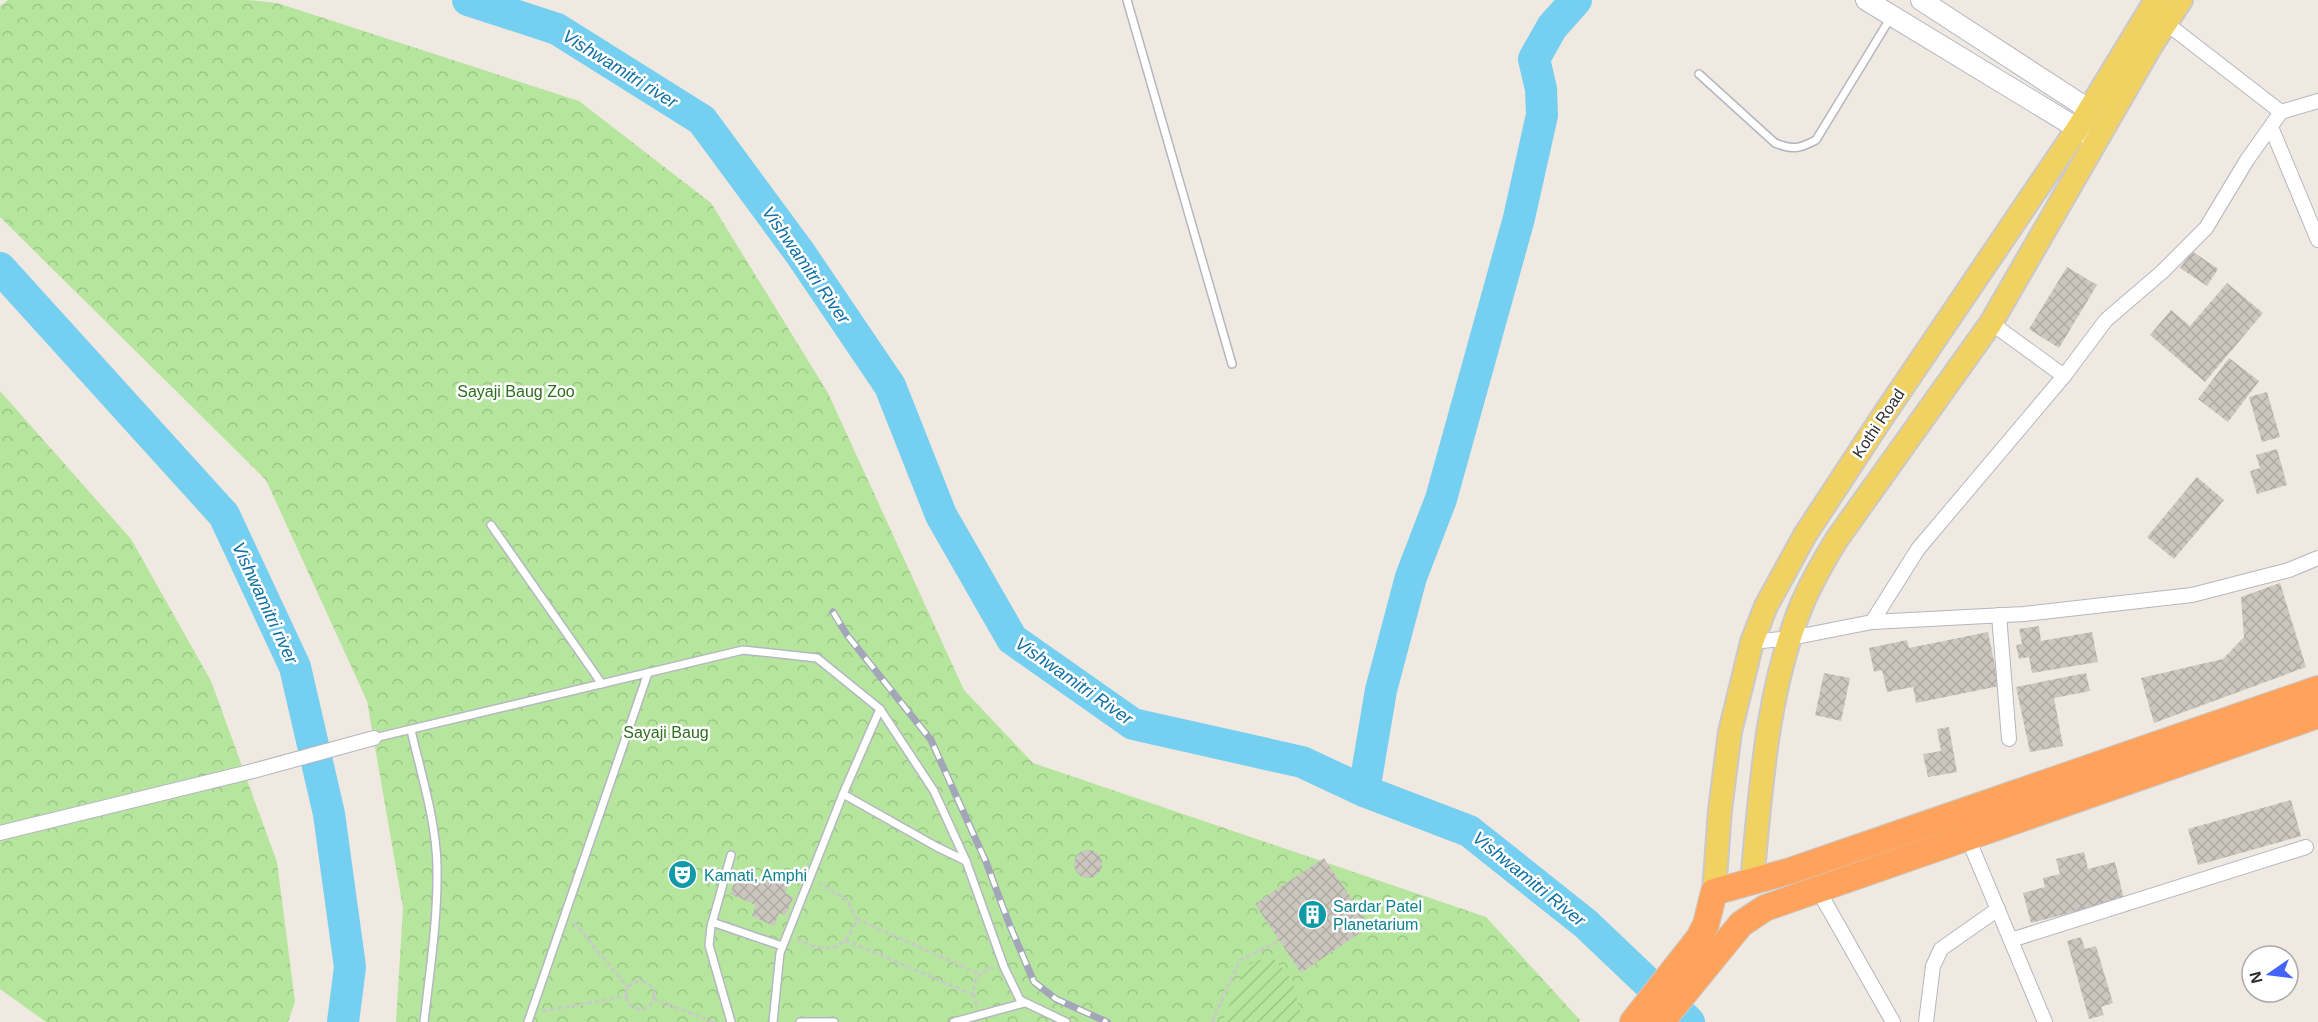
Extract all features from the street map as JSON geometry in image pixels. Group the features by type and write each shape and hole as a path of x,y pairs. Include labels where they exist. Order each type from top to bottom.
{"highway":[{"path":"1661,1022 1707,938 1714,892 1752,882 2318,689"},
{"path":"1633,1022 1707,938 1764,908 2318,715"},
{"path":"1749,916 1752,882"}],"main road":[{"name":"Kothi Road","path":"1752,882 1764,760 1772,708 1802,604 1837,539 1991,323 2097,141 2091,120 2156,0"},
{"name":"Kothi Road","path":"1714,892 1720,810 1730,732 1752,642 1766,606 1805,535 1881,419 2091,120 2166,23 2181,0"}],"street":[{"path":"1866,0 1892,17 2091,120"},
{"path":"1921,0 2091,120"},
{"path":"2166,23 2282,112"},
{"path":"1872,622 1918,549 2064,376 2106,320 2162,272 2206,228 2247,160 2282,112 2318,101"},
{"path":"2271,127 2318,240"},
{"path":"1991,323 2064,376"},
{"path":"1752,642 1791,638 1872,622 1999,615 2192,595 2289,570 2318,558"},
{"path":"1999,615 2009,739"},
{"path":"0,833 249,772 374,738"},
{"path":"1967,836 2045,1022"},
{"path":"2011,940 2306,848"},
{"path":"1817,888 1893,1022"},
{"path":"1926,1022 1933,966 1941,949 1998,909"}],"lane":[{"path":"1127,0 1232,364"},
{"path":"1699,74 1775,143 1790,149 1805,146 1816,140 1892,17"},
{"path":"491,525 602,684"},
{"path":"374,738 743,650 818,658 880,709 934,791 966,861 1004,967 1020,1000 1066,1022"},
{"path":"528,1022 648,673"},
{"path":"773,1022 782,946 880,709"},
{"path":"411,730 429,807 437,864 436,922 424,1022"},
{"path":"843,794 937,848 966,861"},
{"path":"731,855 712,922 709,945 731,1022"},
{"path":"712,922 782,946"},
{"path":"954,1022 1024,1003"},
{"path":"800,1022 834,1022"}],"path":[{"path":"810,878 847,900 857,919 979,974"},
{"path":"566,912 628,988"},
{"path":"787,934 815,948 830,949 851,935 857,919"},
{"path":"845,940 974,995"},
{"path":"1212,1022 1240,960 1280,941"},
{"path":"983,1015 974,995 975,983 979,974 988,969 1004,967"},
{"path":"644,981 651,986 653,999 648,1006 638,1008 630,1004 627,996 628,988 635,982 644,981"},
{"path":"531,1014 627,996"},
{"path":"653,999 714,1022"}],"green space":[{"name":"Sayaji Baug","path":"8,0 248,0 277,3 579,101 711,203 828,393 964,690 1033,763 1486,917 1580,1020 1579,1022 396,1022 403,908 367,701 266,480 0,217 0,6"},
{"path":"0,391 131,539 211,681 277,862 295,1002 288,1022 46,1022 0,989"},
{"path":"1271,956 1292,979 1301,1016 1298,1022 1222,1022 1247,965"}],"building":[{"path":"2192,251 2218,269 2207,286 2180,268"},
{"path":"2067,267 2097,285 2059,348 2029,329"},
{"path":"2227,283 2263,313 2205,382 2150,335 2171,310 2190,326"},
{"path":"2229,358 2259,381 2228,422 2198,399"},
{"path":"2267,392 2280,437 2262,442 2249,397"},
{"path":"2277,449 2287,485 2257,494 2250,471 2260,468 2256,455"},
{"path":"2197,477 2224,500 2174,559 2147,537"},
{"path":"2280,583 2306,667 2154,723 2141,678 2223,659 2244,637 2241,597"},
{"path":"2039,626 2041,641 2092,632 2098,662 2032,673 2029,657 2019,659 2016,645 2022,644 2019,629"},
{"path":"1988,632 1999,686 1916,703 1913,687 1887,692 1882,670 1874,672 1869,648 1907,640 1909,648"},
{"path":"1824,673 1850,678 1841,721 1815,715"},
{"path":"2086,673 2090,691 2054,698 2063,746 2030,752 2016,687"},
{"path":"1949,727 1957,772 1928,777 1923,754 1941,751 1937,729"},
{"path":"2291,800 2301,836 2198,865 2188,829"},
{"path":"1088,850 1098,854 1102,864 1098,874 1088,878 1078,874 1074,864 1078,854"},
{"path":"2084,852 2088,869 2115,862 2124,899 2031,923 2023,893 2045,887 2043,878 2060,874 2056,859"},
{"name":"Sardar Patel Planetarium","path":"1324,858 1370,926 1301,973 1255,904"},
{"path":"768,872 790,881 785,893 793,897 786,915 779,913 774,926 752,916 756,905 730,894 737,874 763,884"},
{"path":"2081,937 2085,949 2096,946 2113,1003 2101,1007 2104,1015 2089,1019 2067,941"}],"waterway":[{"name":"Vishwamitri River","path":"468,0 557,29 702,120 800,253 890,386 941,515 1012,639 1133,724 1302,762 1364,791 1469,831 1586,924 1689,1022"},
{"path":"1364,791 1381,690 1411,577 1441,499 1519,218 1542,115 1541,89 1534,59 1552,27 1576,0"},
{"name":"Vishwamitri river","path":"0,268 224,515 295,667 329,814 350,967 343,1022"}],"railway":[{"path":"833,612 847,635 931,740 986,862 1034,982 1056,999 1107,1022"}],"place":[{"name":"Kamati, Amphi","path":"683,875"},
{"name":"Sardar Patel Planetarium","path":"1312,915"}],"park label":[{"name":"Sayaji Baug Zoo","path":"516,391"}]}
